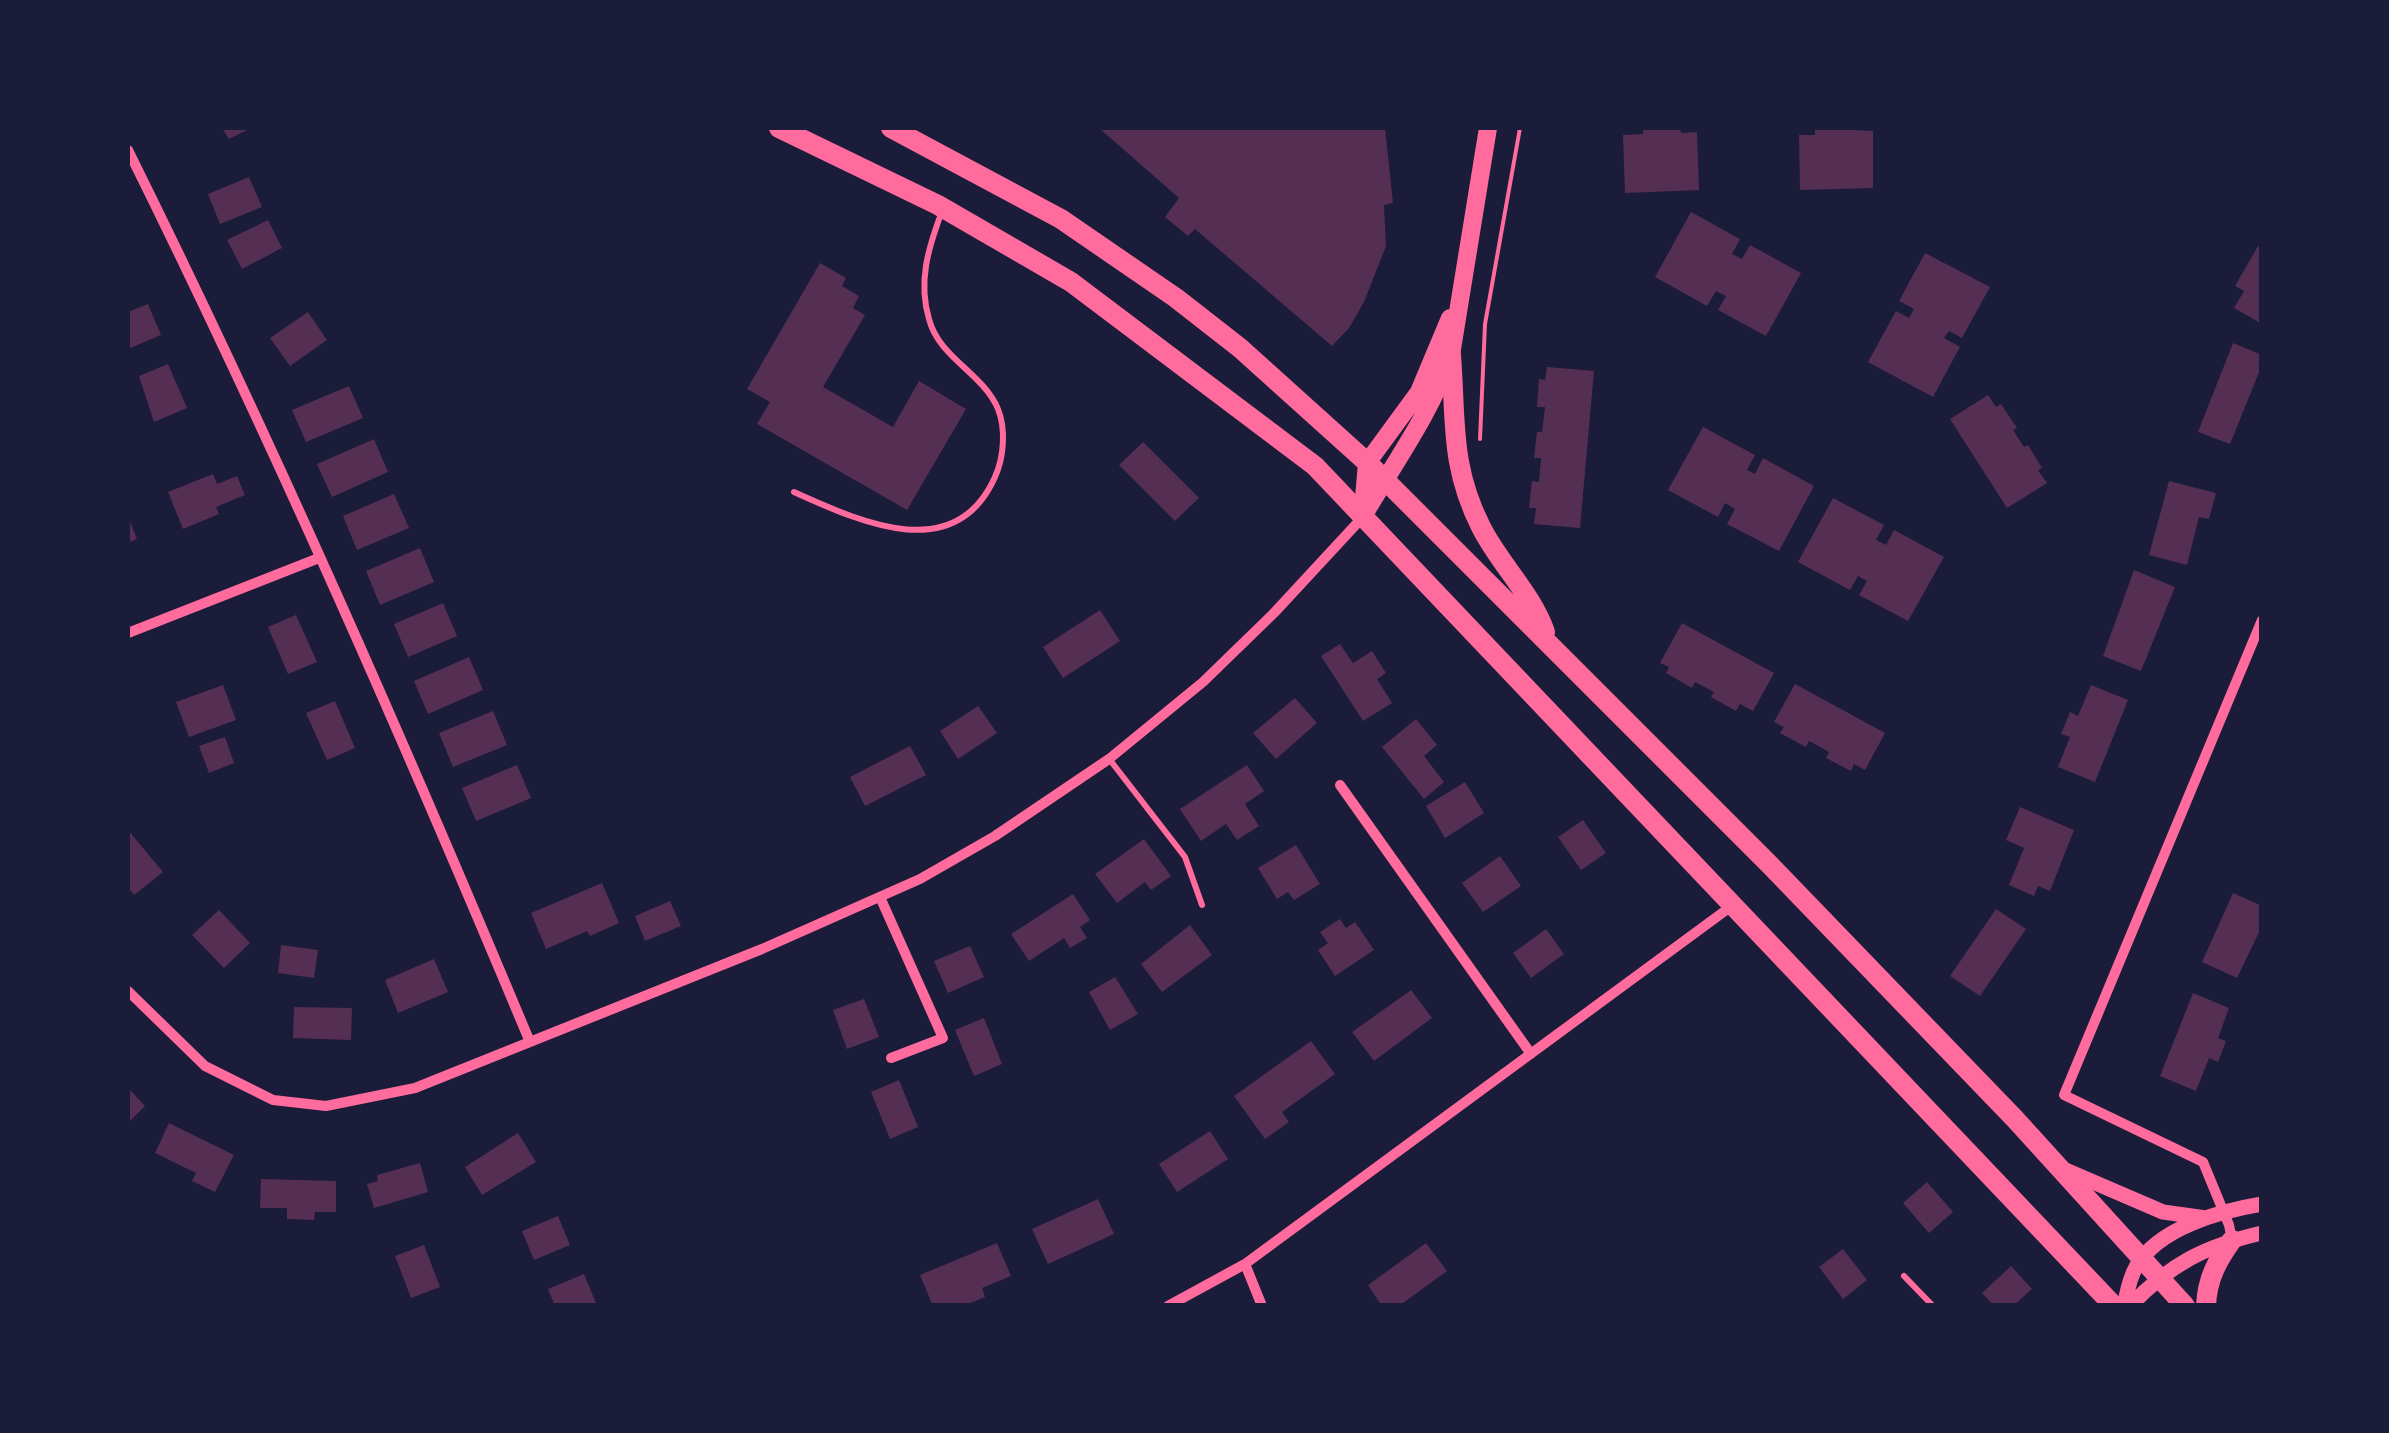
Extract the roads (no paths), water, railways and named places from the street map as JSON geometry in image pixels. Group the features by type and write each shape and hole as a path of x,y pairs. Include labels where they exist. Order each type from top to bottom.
{"main road":[{"path":"779,128 944,208 1071,282 1316,466 2114,1306"},
{"path":"891,128 1061,219 1176,298 1240,348 1385,478 1770,865 2060,1168 2185,1306"},
{"path":"1488,128 1451,355 1454,440 1463,485 1481,528 1540,616 1548,643"},
{"path":"1362,518 1367,462 1418,392 1460,295"},
{"path":"1362,518 1406,450 1439,388 1451,355"},
{"path":"2206,1306 2214,1265 2232,1240"}],"street":[{"path":"128,150 201,298 410,759 530,1042"},
{"path":"128,991 205,1066 273,1100 326,1106 415,1088 762,949 920,880 995,836 1110,759 1203,682 1274,614 1362,518"},
{"path":"128,633 319,558"},
{"path":"2232,1240 2217,1215 2203,1162 2064,1095 2262,620"},
{"path":"1340,786 1530,1054"},
{"path":"880,897 944,1038 891,1058"},
{"path":"1168,1306 1246,1264 1735,904"},
{"path":"2060,1168 2163,1212 2217,1215"},
{"path":"2127,1306 2135,1269 2159,1242 2217,1215 2262,1204"},
{"path":"2127,1306 2159,1276 2232,1240 2262,1233"},
{"path":"1246,1264 1262,1306"}],"lane":[{"path":"794,492 850,517 921,531 944,527 969,514 991,485 1002,452 1000,414 985,388 942,346 928,318 923,288 925,263 944,208"},
{"path":"1110,759 1185,857 1202,905"},
{"path":"1904,1276 1933,1306"}]}
